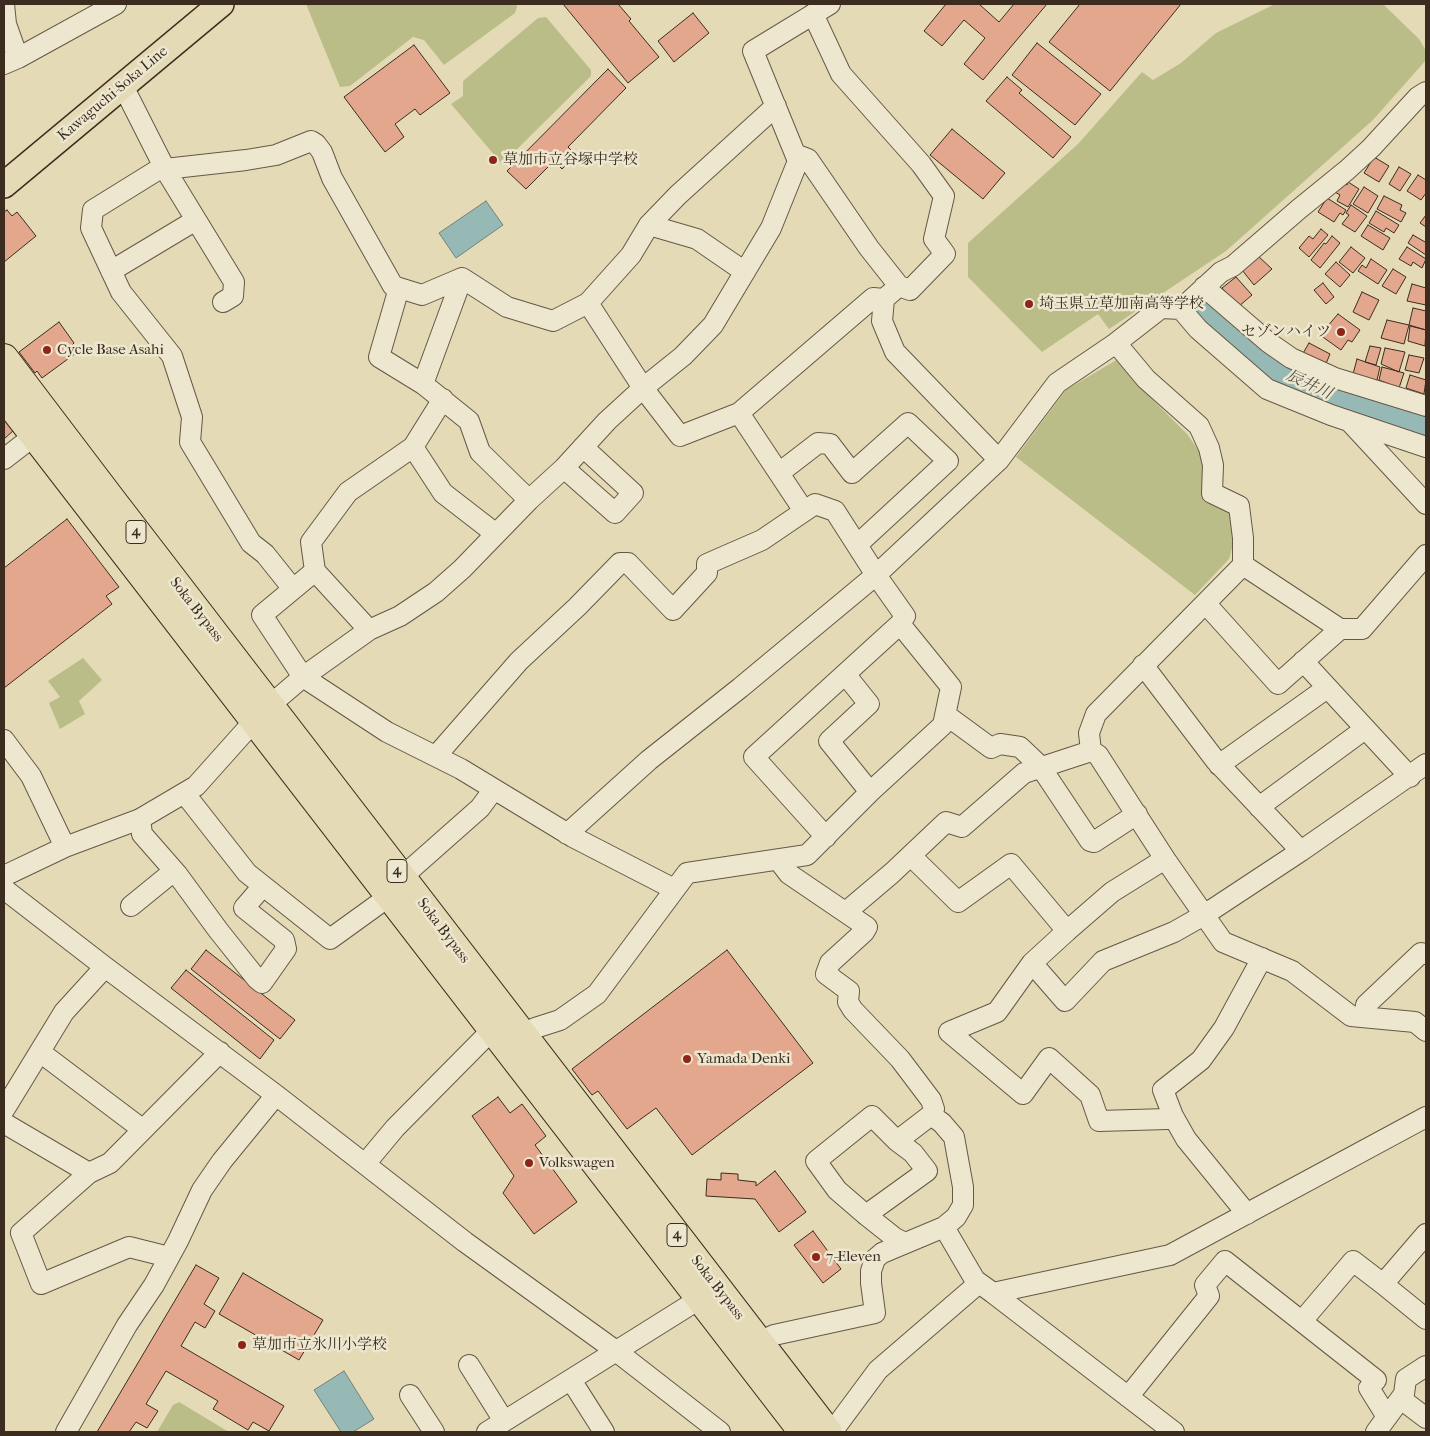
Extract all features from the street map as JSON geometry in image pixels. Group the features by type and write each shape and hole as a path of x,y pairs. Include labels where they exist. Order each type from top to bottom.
{"highway":[{"name":"Soka Bypass","path":"4,358 262,713"},
{"name":"Soka Bypass","path":"4,396 262,713 396,886 516,1045 701,1298 803,1432"},
{"name":"Soka Bypass","path":"396,886 492,1030 516,1045 759,1342 830,1432"}],"main road":[{"name":"Kawaguchi-Soka Line","path":"4,185 222,4"}],"street":[{"path":"4,4 11,61 116,4"},
{"path":"4,876 65,847 140,819 196,786 262,713 303,677 369,630 400,616 436,592 462,569 529,500 564,468 607,421 682,356 713,325 771,228 798,161 795,154 776,106 753,51 821,9 840,74 922,164 944,196 934,239 945,254 910,290 899,286 869,248 808,160 795,154"},
{"path":"123,86 165,169 234,282 233,296 223,302"},
{"path":"567,834 648,760 740,688 876,574 999,460 1056,383 1116,343 1161,308 1181,309 1221,272 1233,266 1347,170 1371,148 1418,96 1426,92"},
{"path":"462,278 507,307 553,322 588,303 631,255 649,225 678,194 776,106"},
{"path":"293,589 265,554 251,543 190,442 192,417 172,356 121,292 110,272 92,228 93,210 156,171 276,155 311,141 322,152 332,178 394,286 422,295 462,278"},
{"path":"110,272 196,220"},
{"path":"649,225 697,239 745,272"},
{"path":"423,384 462,278"},
{"path":"899,286 884,299 882,321 895,352 999,460"},
{"path":"1204,287 1268,342 1291,358 1335,378 1426,406"},
{"path":"399,288 379,357 423,384 469,421 480,452 529,500"},
{"path":"588,303 643,388 680,436 739,414 873,298 884,299"},
{"path":"1181,309 1198,329 1267,389 1331,415 1426,447"},
{"path":"1091,751 1089,733 1096,714 1206,604 1243,564 1243,538 1239,506 1212,494 1213,465 1209,448 1199,426 1146,379 1116,343"},
{"path":"369,630 315,571 311,542 348,492 413,446 444,399"},
{"path":"739,414 804,511"},
{"path":"1350,421 1426,504"},
{"path":"779,474 818,443 830,444 852,473 908,423 948,461 857,545"},
{"path":"4,459 35,435"},
{"path":"413,446 443,493 496,534"},
{"path":"564,468 615,513 633,493 583,447"},
{"path":"436,756 519,661 577,607 620,563 628,562 674,610 707,573 707,564 762,540 815,504 835,511 905,616 900,624 754,757 826,837"},
{"path":"1243,564 1340,629 1362,629 1426,555"},
{"path":"315,571 262,615 303,677 387,732 461,768 567,834 674,889"},
{"path":"1206,604 1278,684 1340,629"},
{"path":"516,1045 535,1028 560,1020 596,994 687,873 779,861 807,855 870,792 942,725 946,715 951,687 900,624"},
{"path":"1303,661 1410,777"},
{"path":"1143,665 1219,765 1301,851"},
{"path":"845,674 869,704 829,741 870,792"},
{"path":"1219,765 1328,688"},
{"path":"946,715 991,748 1000,744 1020,748 1040,766 1090,841 1094,842 1137,814"},
{"path":"1259,807 1365,729"},
{"path":"4,740 31,776 65,847"},
{"path":"846,912 946,822 962,827 1024,772 1091,751 1098,755 1165,858 1223,942 1292,971 1351,1016 1416,1022 1426,1031"},
{"path":"1032,963 1064,1001 1103,961 1174,932 1204,914 1301,851 1410,777 1426,764"},
{"path":"184,794 248,873 330,939 396,886 480,808 494,789"},
{"path":"140,819 142,834 174,871 262,983 286,950 284,940 244,908 263,886"},
{"path":"910,856 958,902 1010,864 1067,931"},
{"path":"1165,858 1112,892 1032,963 998,1012 949,1032 1023,1094 1049,1058 1090,1095 1099,1121 1168,1119 1173,1116"},
{"path":"779,861 789,874 867,927 864,932 830,962 826,974 849,991 848,1002 853,1010 900,1059 931,1100 934,1109 931,1115 897,1142"},
{"path":"132,906 174,871"},
{"path":"4,889 220,1052 465,1242 616,1351 720,1432"},
{"path":"1364,1017 1366,1005 1422,953 1426,954"},
{"path":"1247,1214 1186,1138 1173,1116 1163,1090 1201,1060 1224,1028 1262,958"},
{"path":"4,1110 64,1012 105,967"},
{"path":"365,1164 395,1128 492,1030"},
{"path":"40,1052 142,1130"},
{"path":"169,1257 128,1246 41,1284 20,1233 89,1173 110,1163 220,1052"},
{"path":"66,1432 127,1325 154,1285 178,1241 202,1190 222,1161 276,1095"},
{"path":"759,1342 774,1335 875,1314 870,1283 875,1259 882,1252 944,1227 956,1217 963,1205 963,1187 954,1137 942,1122 931,1115"},
{"path":"866,1215 927,1171 913,1153 897,1142 872,1116 816,1161 837,1190 866,1215 895,1238 905,1243"},
{"path":"830,1432 878,1370 986,1288 1170,1255 1426,1117"},
{"path":"4,1123 89,1173"},
{"path":"944,1227 975,1280 1174,1432"},
{"path":"1383,1284 1426,1234"},
{"path":"1128,1397 1209,1296 1205,1285 1225,1261 1376,1380 1369,1388 1381,1425"},
{"path":"1302,1321 1353,1261 1426,1319"},
{"path":"487,1432 701,1298"},
{"path":"469,1365 504,1421"},
{"path":"1381,1425 1404,1394 1406,1379 1426,1366"},
{"path":"571,1380 604,1432"},
{"path":"410,1395 434,1432"},
{"path":"1401,1399 1426,1418"}],"green space":[{"path":"306,4 516,4 517,6 515,13 444,65 424,40 413,37 350,86 340,87"},
{"path":"1275,4 1383,4 1419,39 1426,51 1426,60 1373,120 1226,251 1109,329 1098,314 1042,352 968,277 968,243 1078,144 1142,72 1153,80 1181,63 1216,33"},
{"path":"546,17 591,70 591,76 502,164 451,104 463,96 463,81 538,18"},
{"path":"1118,359 1139,386 1187,434 1201,454 1230,509 1235,538 1229,559 1195,595 1016,457 1066,390"},
{"path":"83,658 102,680 79,701 85,714 60,729 49,703 60,697 48,681"},
{"path":"179,1402 229,1432 157,1432 173,1405"}],"water":[{"path":"486,201 503,225 456,258 439,233"},
{"path":"344,1371 374,1419 353,1432 341,1432 314,1390"}],"building":[{"path":"563,4 618,4 631,19 629,21 659,57 628,83"},
{"path":"946,4 979,4 999,22 1014,4 1047,4 983,80 964,64 985,38 964,20 942,46 924,31"},
{"path":"1080,4 1181,4 1110,91 1049,42"},
{"path":"693,13 709,33 674,62 658,41"},
{"path":"1037,43 1101,94 1075,125 1012,75"},
{"path":"414,45 450,93 420,115 415,109 395,124 404,137 385,152 344,97"},
{"path":"608,69 626,88 568,147 576,155 562,169 554,161 526,189 507,171"},
{"path":"1007,77 1022,90 1019,93 1071,137 1053,158 986,101"},
{"path":"952,129 1005,173 983,199 930,155"},
{"path":"1374,157 1389,166 1379,182 1364,173"},
{"path":"1399,167 1411,174 1400,191 1389,184"},
{"path":"1418,175 1426,180 1426,193 1421,200 1407,191"},
{"path":"1348,182 1359,189 1348,207 1337,201 1340,195 1335,192 1344,183 1347,185"},
{"path":"1364,187 1378,196 1368,213 1353,204"},
{"path":"1384,196 1402,205 1400,210 1406,213 1401,222 1377,209"},
{"path":"1327,198 1346,210 1343,215 1340,213 1334,222 1318,212"},
{"path":"1351,205 1367,216 1355,232 1342,224 1349,215 1346,213"},
{"path":"7,210 12,216 17,212 36,236 4,262 4,212"},
{"path":"1376,211 1399,225 1394,233 1386,228 1384,232 1369,223"},
{"path":"1426,215 1426,227 1420,223"},
{"path":"1368,225 1390,238 1383,250 1361,236"},
{"path":"1321,229 1328,235 1309,257 1299,248 1309,236 1313,239"},
{"path":"1413,235 1426,241 1426,255 1408,243"},
{"path":"1332,236 1340,243 1320,268 1311,260"},
{"path":"1351,247 1365,258 1353,273 1339,262"},
{"path":"1407,247 1426,259 1422,268 1413,262 1411,266 1399,259"},
{"path":"1258,256 1272,269 1254,285 1242,270"},
{"path":"1371,259 1387,270 1378,284 1358,271 1362,265 1366,268"},
{"path":"1336,262 1350,275 1340,287 1325,274"},
{"path":"1393,269 1406,277 1396,294 1382,286"},
{"path":"1236,277 1252,295 1238,307 1222,288"},
{"path":"1323,283 1334,297 1326,304 1314,290"},
{"path":"1412,284 1426,288 1426,305 1407,301"},
{"path":"1362,292 1379,300 1369,320 1353,312"},
{"path":"1413,308 1426,311 1426,330 1409,325"},
{"name":"セゾンハイツ","path":"1338,314 1360,330 1352,342 1348,340 1341,350 1320,335"},
{"path":"1387,320 1409,325 1404,344 1381,338"},
{"path":"59,322 74,343 71,346 76,353 42,378 37,371 35,373 19,352"},
{"path":"1410,326 1426,330 1425,346 1408,341"},
{"path":"1309,343 1330,354 1325,366 1302,355"},
{"path":"1370,346 1381,348 1376,365 1365,362"},
{"path":"1385,348 1405,352 1399,372 1381,364"},
{"path":"1409,355 1424,358 1419,373 1405,370"},
{"path":"1357,359 1380,367 1377,380 1352,378"},
{"path":"1382,367 1404,373 1399,388 1379,380"},
{"path":"1410,375 1426,380 1424,394 1406,388"},
{"path":"4,416 14,430 4,439"},
{"path":"67,519 119,587 106,596 112,604 4,688 4,568"},
{"path":"206,950 295,1020 280,1039 191,969"},
{"path":"727,950 813,1063 692,1155 656,1108 627,1129 598,1091 592,1095 572,1069"},
{"path":"186,970 274,1040 260,1059 171,988"},
{"path":"498,1097 510,1113 522,1104 546,1136 535,1145 577,1202 534,1234 503,1193 514,1176 472,1116"},
{"path":"775,1171 806,1212 779,1232 755,1199 706,1196 707,1179 721,1180 721,1173 738,1174 738,1180 756,1182 756,1186"},
{"path":"813,1231 841,1269 823,1283 794,1245"},
{"path":"196,1265 219,1278 204,1304 215,1311 205,1328 195,1322 181,1346 284,1406 269,1431 253,1422 248,1430 213,1409 218,1401 166,1371 146,1404 158,1411 147,1428 136,1422 129,1432 97,1432"},
{"path":"243,1273 323,1320 299,1360 219,1314"}],"waterway":[{"name":"辰井川","path":"1209,313 1237,340 1269,366 1318,392 1426,424"}],"place":[{"name":"草加市立谷塚中学校","path":"493,160"},
{"name":"埼玉県立草加南高等学校","path":"1029,304"},
{"name":"セゾンハイツ","path":"1341,332"},
{"name":"Cycle Base Asahi","path":"47,350"},
{"name":"Yamada Denki","path":"687,1059"},
{"name":"Volkswagen","path":"529,1163"},
{"name":"7-Eleven","path":"816,1257"},
{"name":"草加市立氷川小学校","path":"242,1345"}]}
